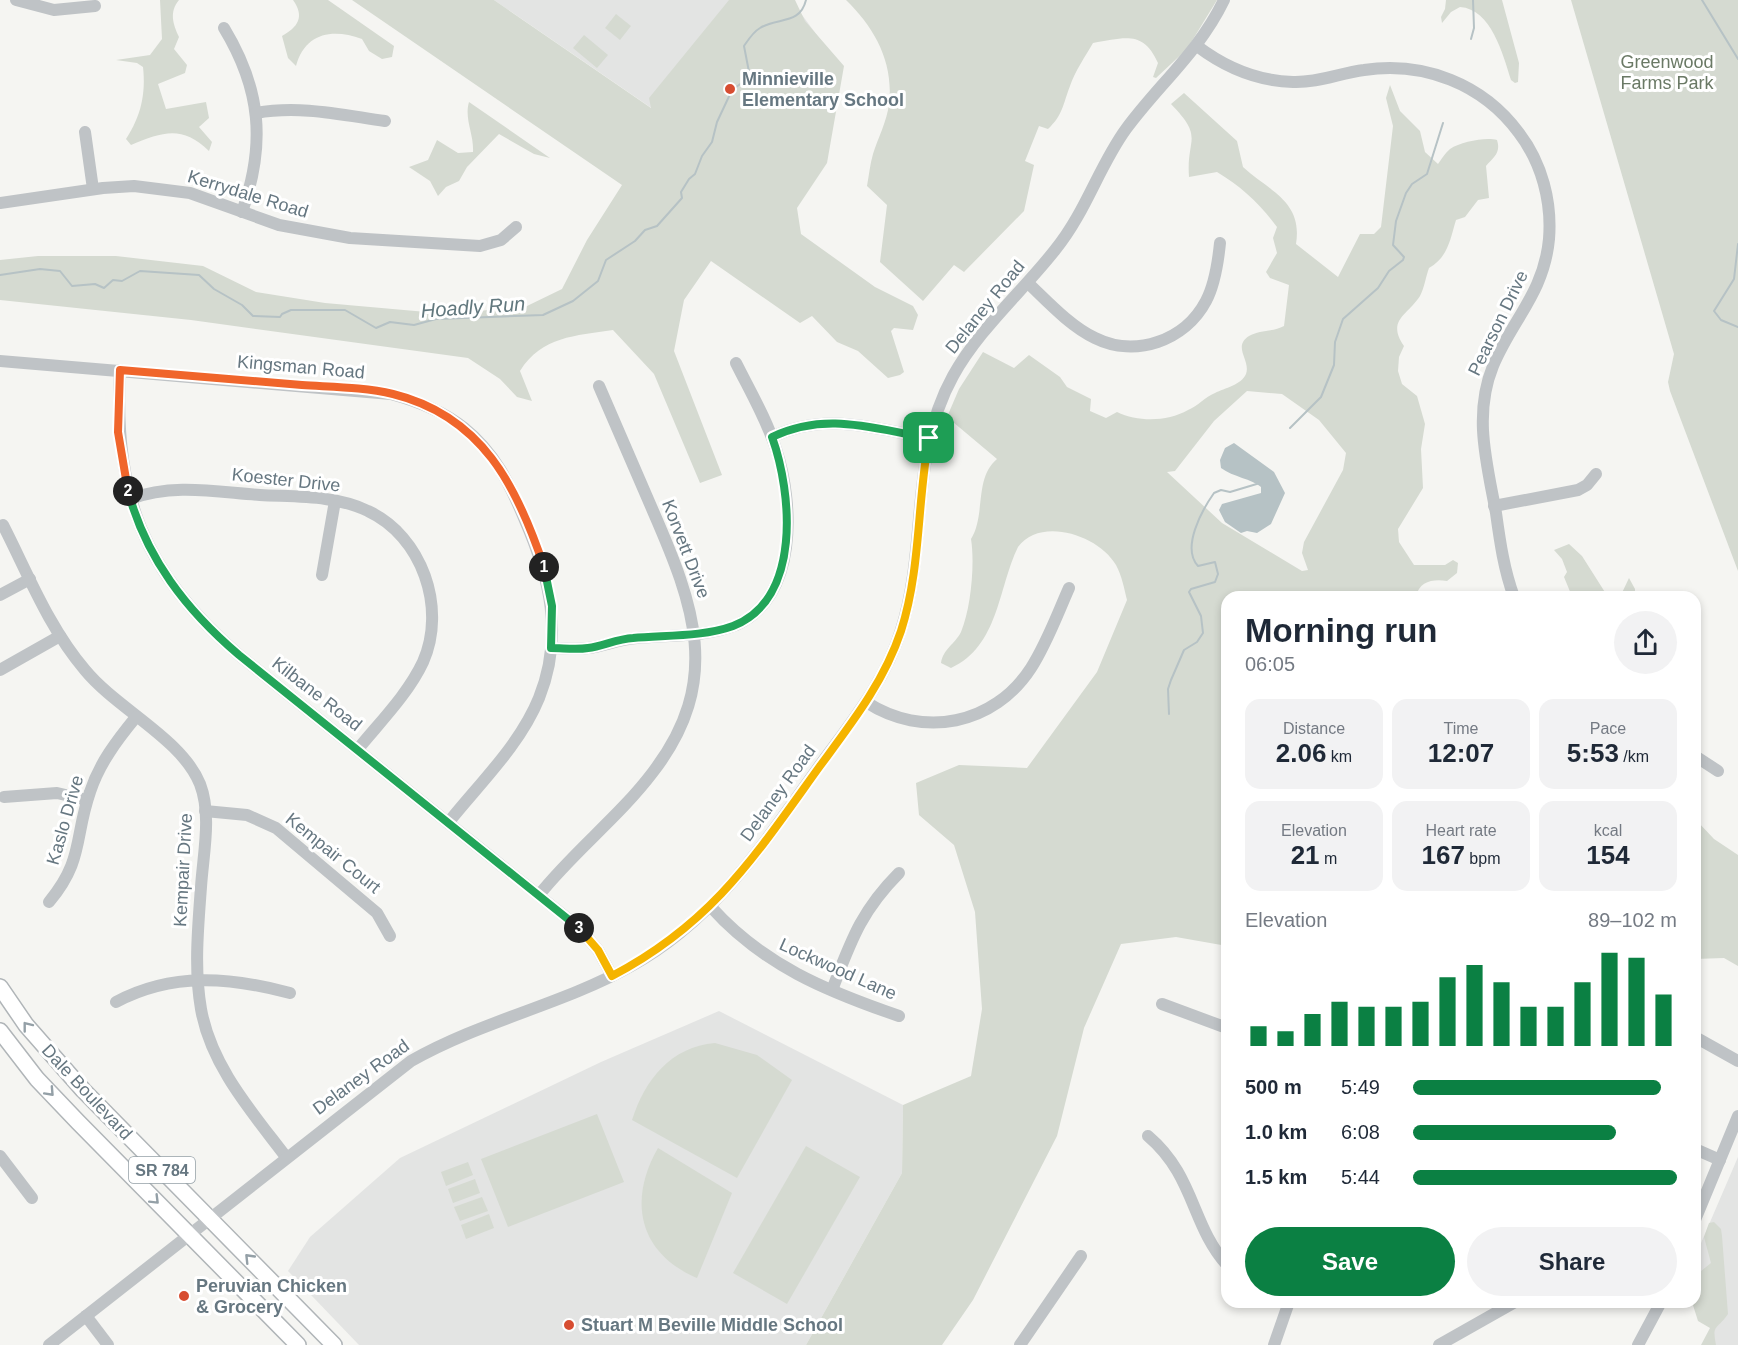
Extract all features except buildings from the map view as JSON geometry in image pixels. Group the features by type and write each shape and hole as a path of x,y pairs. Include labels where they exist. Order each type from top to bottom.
{"main road":[{"name":"Dale Boulevard","path":"0,987 51,1055 334,1345"},
{"name":"Dale Boulevard","path":"0,1031 37,1078 298,1345"}],"street":[{"path":"16,0 54,10 95,6"},
{"name":"Delaney Road","path":"49,1345 392,1074 429,1050 612,976 659,949 711,907 749,864 866,702 892,654 908,608 929,438 942,398 956,371 975,343 1028,283 1074,225 1124,131 1197,46 1224,0"},
{"path":"224,28 245,67 256,113 256,157 242,212"},
{"name":"Pearson Drive","path":"1197,46 1222,63 1241,72 1273,80 1311,81 1378,68 1434,74 1482,95 1502,111 1521,135 1543,179 1547,198 1549,235 1539,283 1493,368 1484,400 1483,439 1505,567 1512,591"},
{"path":"256,113 289,109 309,110 385,121"},
{"path":"85,132 93,189"},
{"name":"Kerrydale Road","path":"0,203 127,186 180,191 279,225 318,234 464,247 491,244 505,237 516,227"},
{"path":"1028,283 1058,311 1096,339 1119,346 1144,346 1176,333 1199,313 1211,290 1220,243"},
{"name":"Kingsman Road","path":"0,361 372,391 413,400 454,420 483,446 500,468 539,551 552,606 551,648 542,691 522,730 448,823"},
{"path":"551,648 590,648 626,639 721,629 741,622 760,608 777,582 784,545 787,496 772,437 736,363"},
{"name":"Kilbane Road","path":"120,370 118,432 130,499 160,568 194,613 239,655 540,895 589,938 612,976"},
{"name":"Korvett Drive","path":"540,895 578,850 627,805 667,752 679,730 692,692 695,632 679,570 599,386"},
{"path":"772,437 793,429 830,422 929,438"},
{"path":"1494,506 1578,490 1587,485 1596,474"},
{"name":"Koester Drive","path":"130,499 177,488 335,501 367,510 392,527 415,554 428,581 431,598 431,628 421,666 410,685 358,749"},
{"path":"322,575 335,501"},
{"name":"Kempair Drive","path":"3,525 60,636 87,672 187,761 200,785 205,812 197,946 198,979 204,1021 219,1060 239,1095 286,1157"},
{"path":"0,595 30,579"},
{"path":"866,702 891,715 919,723 951,722 982,713 1007,696 1031,668 1069,588"},
{"path":"0,670 60,636"},
{"name":"Kaslo Drive","path":"49,902 73,867 87,800 110,752 136,717"},
{"path":"1701,760 1718,771"},
{"path":"4,797 49,792 87,800"},
{"name":"Kempair Court","path":"205,812 247,815 276,828 377,913 390,936"},
{"path":"832,990 862,918 899,873"},
{"name":"Lockwood Lane","path":"711,907 739,937 768,959 832,990 898,1016"},
{"path":"116,1002 148,987 198,979 247,983 290,993"},
{"path":"1162,1004 1221,1026"},
{"path":"1701,1040 1738,1061"},
{"path":"1701,1206 1738,1116"},
{"path":"1148,1136 1179,1171 1208,1238 1221,1256"},
{"path":"1701,1152 1720,1160"},
{"path":"0,1156 32,1198"},
{"path":"1020,1345 1081,1256"},
{"path":"1274,1345 1287,1308"},
{"path":"1439,1345 1504,1308"},
{"path":"1638,1345 1658,1308"},
{"path":"86,1316 108,1345"}],"shaded area":[{"name":"Minnieville Elementary School","path":"494,0 791,0 842,69 790,203"},
{"path":"1234,443 1274,472 1285,493 1271,524 1257,533 1247,531 1241,533 1225,522 1219,510 1222,504 1261,493 1261,487 1257,484 1221,468 1220,460 1225,448"},
{"path":"719,1011 903,1105 902,1173 806,1345 359,1345 288,1271 310,1237 400,1158 601,1062"},
{"path":"1738,1157 1738,1345 1711,1345 1722,1291 1701,1276 1701,1243"}],"green space":[{"path":"160,0 179,0 173,14 179,37 174,49 187,65 185,73 158,84 166,109 206,102 209,118 199,127 212,142 209,151 190,137 181,134 163,134 131,145 126,139 141,104 144,86 143,67 137,63 116,60 150,55 162,39"},
{"path":"293,0 328,0 394,46 392,57 382,59 369,51 362,39 330,34 313,40 306,46 296,66 288,58 282,36 298,21 299,12"},
{"path":"352,0 494,0 651,108 649,98 729,0 795,0 805,21 844,66 827,163 797,208 801,234 875,287 913,306 918,315 913,330 894,328 891,331 904,372 888,378 858,351 837,342 812,316 800,323 711,261 684,300 674,351 722,475 700,483 654,374 613,330 573,336 549,344 538,351 520,371 532,401 517,397 500,379 468,358 191,320 0,300 0,260 38,256 116,256 203,266 256,292 325,303 449,314 527,306 562,289 587,240 622,185"},
{"path":"846,0 1217,0 1187,49 1156,78 1153,77 1158,63 1146,45 1139,41 1124,38 1093,43 1075,75 1057,119 1048,129 1039,126 1025,161 1034,165 1024,211 964,272 954,265 923,301 880,262 887,205 867,186 873,154 888,110 890,89 885,60 874,34"},
{"path":"1446,0 1502,0 1519,63 1518,82 1511,80 1500,46 1488,24 1480,16 1460,7 1451,12 1442,23 1441,17"},
{"name":"Greenwood Farms Park","path":"1571,0 1738,0 1738,571 1670,391 1668,382 1674,354"},
{"path":"616,14 631,26 620,40 605,28"},
{"path":"584,35 608,55 597,68 573,48"},
{"path":"1390,85 1400,111 1420,131 1425,152 1438,164 1450,149 1460,144 1486,139 1497,140 1498,144 1496,154 1486,166 1489,198 1478,200 1465,217 1456,220 1444,253 1429,268 1420,296 1401,318 1397,330 1404,346 1399,357 1398,371 1402,384 1417,396 1425,424 1421,449 1423,488 1398,529 1399,542 1414,565 1445,565 1453,560 1458,563 1457,573 1447,581 1427,582 1418,591 1221,591 1221,945 1176,937 1121,944 1084,1028 1057,1136 973,1300 942,1345 806,1345 902,1173 903,1105 971,1076 982,1009 975,912 954,845 919,815 916,783 959,765 1027,768 1097,672 1127,600 1116,565 1097,545 1069,533 1054,531 1040,533 1028,538 1018,547 995,615 979,646 967,658 951,668 941,663 944,654 961,632 964,622 971,586 973,561 971,539 978,519 985,476 997,459 947,417 959,389 983,352 1014,368 1029,355 1060,377 1067,387 1091,399 1090,411 1106,418 1117,412 1143,419 1171,417 1237,384 1244,378 1247,369 1242,349 1244,340 1253,334 1284,326 1289,285 1270,278 1266,272 1277,253 1273,238 1277,227 1250,196 1217,172 1189,177 1191,132 1171,104 1184,93 1237,141 1243,167 1282,198 1289,207 1297,229 1296,244 1338,277 1360,234 1374,234 1381,227 1393,126 1386,98","holes":["1247,391 1282,394 1319,420 1346,453 1343,470 1304,542 1302,553 1308,570 1302,571 1222,523 1167,472 1175,471 1214,421"]},
{"path":"469,102 550,158 534,154 499,134 467,167 459,181 446,187 438,196 430,181 409,167 428,160 437,140 458,153 473,152 468,114"},
{"path":"1569,544 1582,556 1604,591 1570,591 1564,577 1567,572 1562,559 1554,550"},
{"path":"1629,578 1635,591 1623,591"},
{"path":"1701,825 1714,839 1738,855 1738,966 1724,958 1701,959"},
{"path":"715,1043 757,1055 792,1080 737,1178 632,1120 644,1091 662,1068 685,1051"},
{"path":"597,1114 624,1182 508,1227 481,1159"},
{"path":"806,1146 860,1177 787,1304 733,1273"},
{"path":"658,1148 732,1193 697,1278 677,1267 662,1254 651,1240 644,1223 643,1187"},
{"path":"468,1162 473,1175 446,1186 441,1172"},
{"path":"475,1179 480,1193 453,1203 448,1189"},
{"path":"482,1197 488,1211 460,1221 454,1207"},
{"path":"489,1214 494,1228 466,1239 461,1225"},
{"path":"1714,1222 1721,1229 1728,1314 1715,1330 1716,1345 1701,1345 1710,1328 1698,1321 1694,1308 1701,1308 1701,1271 1711,1263 1704,1237 1709,1223"}],"waterway":[{"name":"Hoadly Run","path":"0,275 40,269 60,271 72,286 95,284 104,288 113,280 122,281 140,271 199,275 214,289 242,305 253,316 280,317 291,310 345,310 376,328 390,322 414,325 436,319 543,315 573,301 598,281 606,260 635,241 645,230 657,226 682,198 681,192 695,174 702,156 712,142 717,122 732,90 750,77 744,46 760,28 794,17 803,8 806,0"},
{"path":"1471,39 1474,28 1473,0"},
{"path":"1702,0 1738,59"},
{"path":"1290,428 1321,397 1334,365 1335,342 1343,319 1378,288 1389,271 1403,260 1404,257 1393,245 1396,221 1406,193 1412,184 1427,174 1443,123"},
{"path":"1738,244 1734,279 1714,311 1721,320 1738,327"},
{"path":"1169,714 1168,689 1171,680 1184,650 1197,642 1203,633 1201,616 1189,592 1191,589 1215,582 1218,574 1215,562 1198,566 1193,558 1192,539 1195,529 1214,493 1221,490 1230,492 1260,483"}],"place":[{"name":"Minnieville Elementary School","path":"730,89"},
{"name":"Peruvian Chicken & Grocery","path":"184,1296"},
{"name":"Stuart M Beville Middle School","path":"569,1325"}],"route":[{"path":"120,370 372,391 413,400 454,420 495,460 514,494 539,551 552,606 551,648 590,648 626,639 721,629 741,622 760,608 774,590 782,566 786,518 787,496 782,469 772,437 815,424 844,422 929,438 924,463 912,589 901,632 882,676 866,702 732,885 685,930 659,949 612,976 598,950 578,927 239,655 189,608 160,568 130,499 120,456 118,432 120,370"}]}
